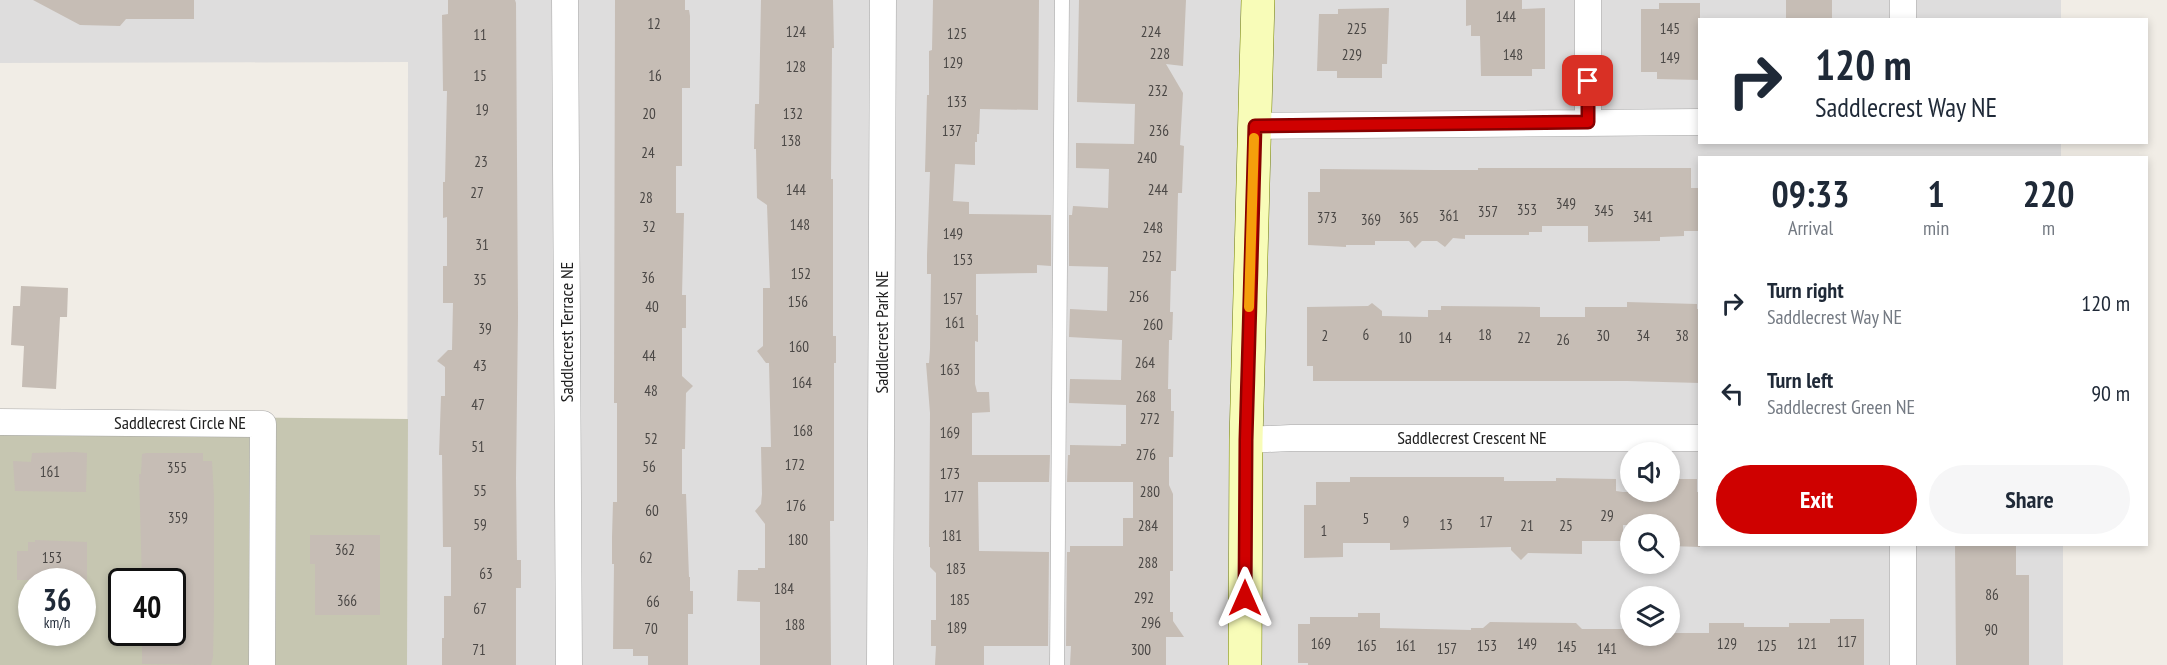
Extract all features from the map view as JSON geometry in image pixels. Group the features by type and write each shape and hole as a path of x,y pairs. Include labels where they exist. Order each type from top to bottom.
{"street":[{"name":"Saddlecrest Terrace NE","path":"565,0 569,665"},
{"name":"Saddlecrest Park NE","path":"880,665 883,0"},
{"path":"1245,665 1246,440 1258,0"},
{"path":"1588,0 1588,122"},
{"path":"1903,0 1903,18"},
{"path":"1255,126 1698,122"},
{"name":"Saddlecrest Circle NE","path":"0,422 263,424 262,665"},
{"name":"Saddlecrest Crescent NE","path":"1246,440 1698,438"},
{"path":"1903,546 1903,665"}],"lane":[{"path":"1057,665 1062,0"}],"shaded area":[{"path":"0,0 2061,0 2061,18 1698,18 1698,144 2061,144 2061,156 1698,156 1698,546 2063,546 2063,665 407,665 408,62 0,63"},
{"path":"0,415 408,419 407,665 0,665"}],"building":[{"path":"33,0 194,0 194,19 126,19 120,26 80,25"},
{"path":"448,0 515,0 516,3 518,316 516,478 517,560 521,560 521,588 516,588 516,665 442,665 444,596 451,596 451,547 443,547 442,455 439,455 441,396 445,396 445,367 437,361 448,350 452,350 453,303 443,303 443,266 447,266 447,217 443,218 443,182 445,182 447,91 443,91 442,15 448,14"},
{"path":"615,0 685,0 685,10 689,10 690,16 690,88 682,88 682,166 676,166 676,213 684,213 682,295 686,295 686,328 682,328 682,376 693,386 686,393 685,449 682,449 682,494 686,494 690,591 693,591 693,614 688,614 688,665 648,665 648,656 633,656 633,649 613,649 612,537 613,502 617,502 617,403 614,403"},
{"path":"761,0 833,0 831,179 833,179 833,336 836,336 836,363 834,363 834,521 830,521 831,665 760,665 760,602 737,601 738,570 765,568 765,524 755,511 761,504 762,494 761,447 771,447 769,363 766,363 757,351 763,346 763,288 770,288 767,205 757,198 756,149 754,149 755,104 759,104"},
{"path":"933,0 1039,0 1038,110 980,109 979,134 975,142 975,165 955,164 953,201 969,202 969,214 1051,215 1051,266 1037,265 1037,273 976,274 978,342 975,341 975,384 977,392 989,392 990,412 972,413 972,455 1050,455 1049,482 978,482 979,551 1049,552 1048,646 984,646 984,665 935,665 936,646 931,646 931,620 936,620 936,573 930,567 929,547 930,413 926,363 929,363 930,349 931,274 927,274 927,255 930,172 925,172"},
{"path":"1079,0 1186,0 1183,66 1166,64 1183,93 1180,145 1184,146 1182,193 1178,193 1176,271 1171,271 1170,312 1173,312 1172,340 1169,340 1168,389 1171,389 1171,411 1174,411 1173,457 1169,457 1169,485 1173,494 1173,571 1170,571 1170,612 1173,612 1173,621 1184,637 1166,637 1166,665 1070,665 1071,646 1066,646 1067,552 1070,552 1070,546 1123,546 1123,518 1133,518 1133,482 1067,482 1070,445 1121,446 1121,444 1126,444 1126,405 1069,403 1070,379 1121,380 1122,340 1069,337 1070,309 1107,311 1108,267 1069,266 1069,215 1072,215 1073,206 1108,208 1109,169 1076,168 1076,143 1134,144 1135,104 1077,102"},
{"path":"1466,0 1522,0 1522,9 1545,8 1545,69 1532,69 1532,76 1481,76 1480,36 1471,36 1471,25 1466,26"},
{"path":"1786,0 1832,0 1832,18 1786,18"},
{"path":"1659,3 1700,3 1698,80 1657,79 1657,72 1641,72 1641,9 1659,9"},
{"path":"1389,8 1387,64 1382,64 1382,78 1337,78 1337,71 1317,71 1319,14 1338,14 1338,9"},
{"path":"1478,168 1691,168 1691,188 1698,188 1698,231 1684,231 1684,236 1660,237 1660,241 1588,242 1588,226 1542,226 1542,232 1529,232 1529,235 1465,235 1465,239 1453,238 1445,247 1437,241 1422,241 1415,248 1409,241 1375,241 1375,245 1346,245 1346,247 1308,245 1308,192 1320,192 1320,169 1478,170"},
{"path":"21,286 68,288 67,317 60,317 56,389 22,387 24,346 11,345 13,306 20,306"},
{"path":"1627,302 1697,304 1698,383 1313,381 1313,366 1307,366 1307,307 1368,306 1372,303 1382,311 1382,316 1428,317 1428,310 1441,310 1441,306 1540,307 1540,317 1585,317 1585,307 1627,307"},
{"path":"32,453 87,453 86,492 15,491 13,461 31,462"},
{"path":"203,453 203,461 212,461 214,609 211,665 142,664 142,646 186,646 186,568 142,568 139,474 141,474 142,454"},
{"path":"1350,477 1504,477 1504,481 1556,481 1556,478 1616,479 1616,491 1620,492 1620,502 1680,502 1680,479 1697,479 1698,546 1700,547 1680,546 1680,514 1620,514 1620,541 1582,541 1582,554 1528,553 1521,560 1511,550 1511,547 1390,550 1390,543 1343,543 1343,557 1304,558 1304,505 1316,505 1316,482 1350,482"},
{"path":"310,535 380,535 380,615 315,615 315,564 310,564"},
{"path":"35,540 87,542 87,568 18,568 17,580 17,551 28,551 28,542 35,542"},
{"path":"1955,546 2016,546 2016,575 2029,575 2029,665 1956,665"},
{"path":"1358,613 1380,613 1380,628 1471,630 1471,628 1483,628 1490,622 1576,623 1582,629 1620,629 1620,646 1680,646 1680,633 1709,633 1709,623 1744,623 1744,627 1789,627 1789,623 1830,623 1830,619 1864,619 1864,665 1308,665 1308,663 1298,663 1298,624 1310,624 1310,617 1358,617"}],"slow traffic":[{"path":"1249,307 1254,138"}],"route":[{"path":"1245,598 1246,440 1255,126 1588,122 1588,81"}]}
